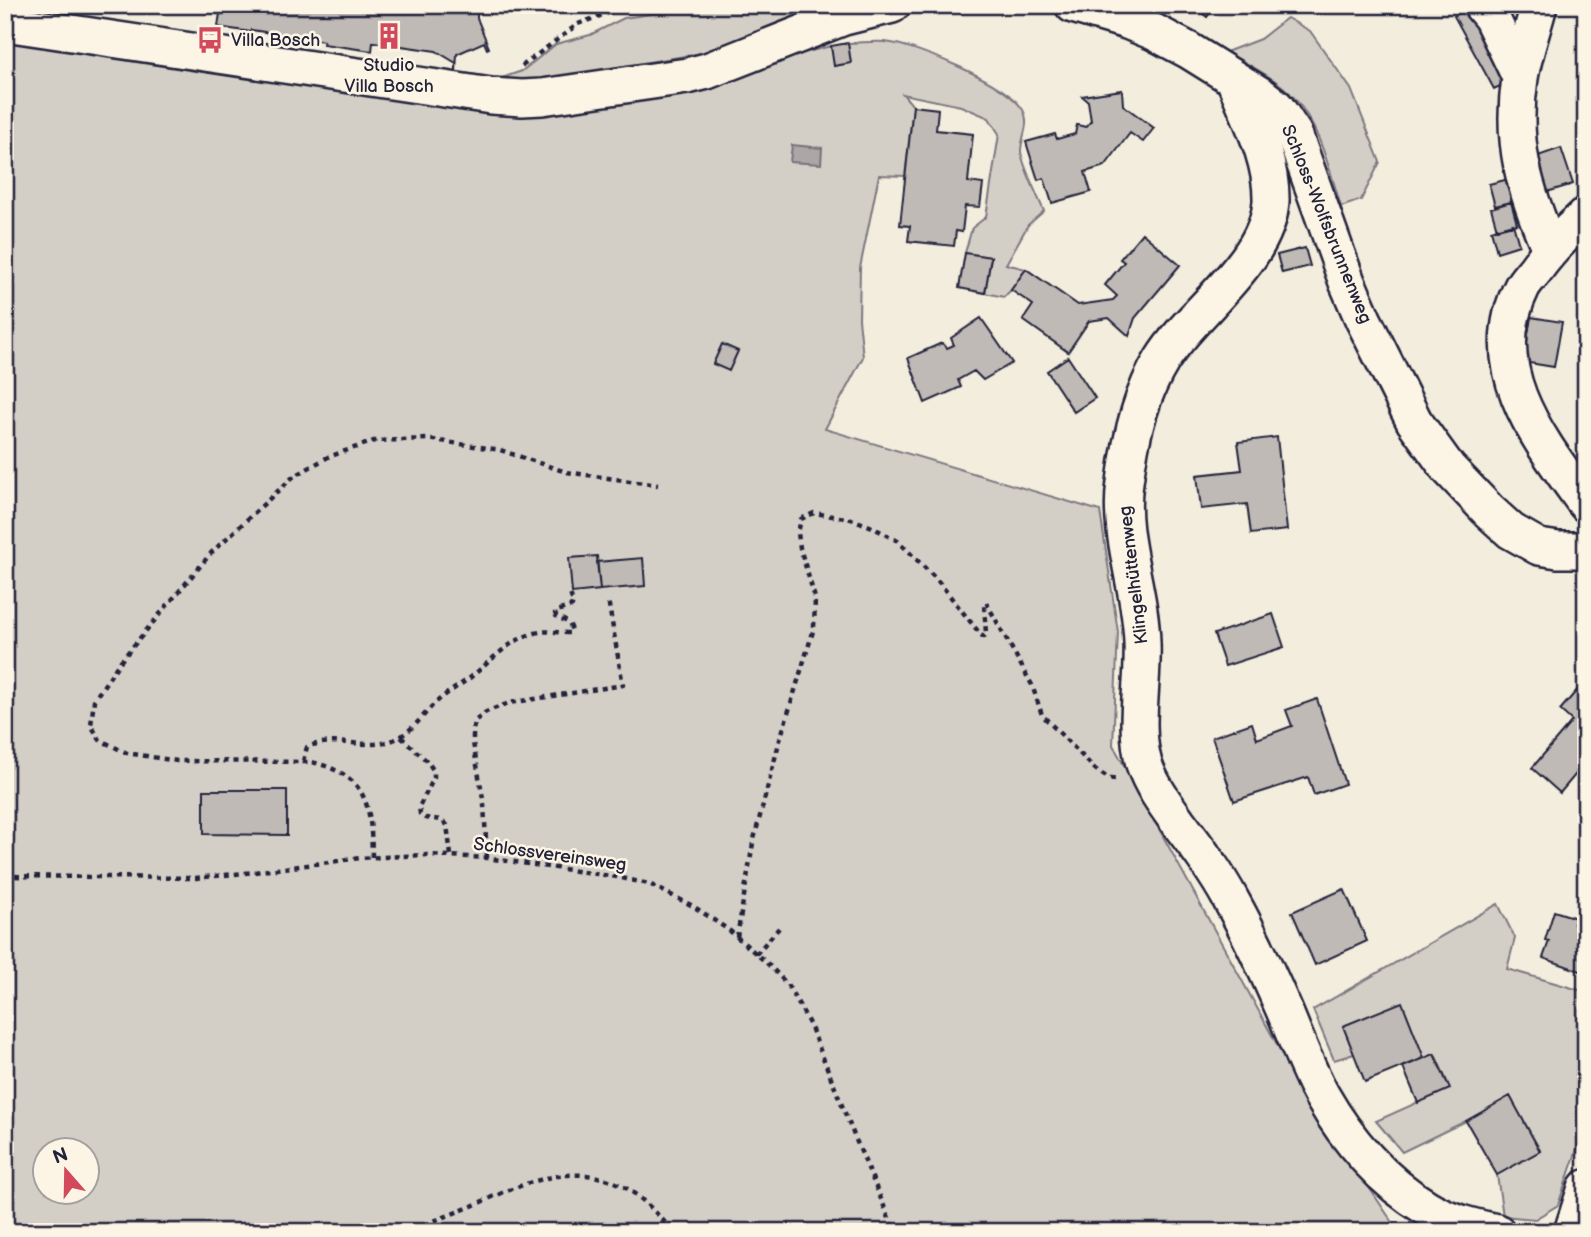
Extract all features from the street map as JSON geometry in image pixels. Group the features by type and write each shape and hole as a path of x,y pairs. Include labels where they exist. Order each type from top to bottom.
{"street":[{"path":"26,18 522,99 707,71 845,16 892,5"},
{"name":"Schloss-Wolfsbrunnenweg","path":"1073,5 1154,32 1188,50 1276,107 1294,134 1347,282 1414,421 1448,468 1511,531 1539,547 1586,550"},
{"path":"1481,5 1492,17 1520,77"},
{"path":"1539,5 1520,77 1516,128 1521,163 1534,212 1569,231"},
{"name":"Klingelhüttenweg","path":"1234,79 1262,149 1269,178 1270,212 1254,249 1161,362 1141,407 1124,487 1125,528 1143,642 1140,729 1145,764 1167,807 1230,898 1277,994 1321,1094 1346,1135 1379,1170 1422,1205 1444,1217 1497,1232"},
{"path":"1586,187 1572,211 1569,231 1523,286 1508,330 1508,357 1516,392 1549,454 1586,504"},
{"path":"1572,1232 1586,1188"}],"path":[{"path":"528,62 578,24 613,11 618,5"},
{"path":"372,857 369,808 362,792 341,773 324,765 303,761 177,761 127,753 100,740 90,725 94,700 118,663 212,552 293,477 328,457 374,441 427,439 500,450 566,472 658,485"},
{"path":"737,938 753,843 779,743 814,628 815,598 798,533 801,519 814,513 851,519 898,541 938,581 962,614 984,637 986,602 1032,685 1042,715 1095,769 1109,779 1120,778 1145,764"},
{"path":"303,761 307,747 318,743 389,742 418,723 434,704 510,644 542,631 569,633 572,630 569,623 555,614 572,606 569,591"},
{"path":"487,858 484,804 472,743 476,720 486,712 509,703 623,685 608,600"},
{"path":"401,736 434,771 434,778 419,807 420,814 425,818 442,820 447,825 451,855"},
{"name":"Schlossvereinsweg","path":"5,876 196,878 372,857 451,855 617,877 649,884 693,905 737,938 787,984 803,1012 895,1232"},
{"path":"756,954 779,928"},
{"path":"406,1232 532,1182 554,1176 579,1174 624,1187 674,1232"}],"shaded area":[{"path":"695,5 822,5 703,53 516,84 499,82 499,79 522,71 556,44 590,35 624,18"},
{"path":"1287,18 1310,31 1351,89 1380,162 1361,200 1341,207 1319,139 1302,108 1278,83 1226,52 1260,39"},
{"path":"5,34 509,113 780,59 831,46 835,66 850,63 848,43 885,42 917,50 960,67 1014,99 1023,110 1026,120 1022,156 1044,211 1028,225 1006,264 1026,269 1004,297 985,293 991,257 965,253 972,228 986,217 999,134 989,118 961,106 903,94 913,106 905,176 879,175 860,268 859,319 863,357 825,429 1100,511 1118,632 1113,745 1296,1079 1399,1232 5,1232"},
{"path":"792,145 822,148 821,164 790,162"},
{"path":"1498,904 1515,938 1507,969 1586,992 1586,1123 1558,1205 1535,1219 1503,1216 1497,1175 1540,1150 1510,1097 1402,1152 1376,1121 1450,1088 1435,1054 1424,1058 1402,1003 1343,1026 1354,1054 1334,1060 1313,1010"}],"building":[{"name":"Studio Villa Bosch","path":"477,5 477,18 489,48 487,49 484,42 457,54 456,72 456,63 436,51 373,42 372,51 323,44 324,41 218,27 221,6"},
{"path":"1192,5 1216,5 1207,17"},
{"path":"1472,6 1512,80 1494,89 1454,16"},
{"path":"848,43 851,63 834,66 831,46"},
{"path":"1122,90 1123,105 1154,128 1143,142 1130,133 1105,166 1085,172 1091,192 1052,203 1044,178 1038,180 1026,142 1055,134 1057,139 1075,134 1077,125 1086,127 1091,121 1088,101 1082,96"},
{"path":"913,106 938,109 936,130 973,134 968,182 983,184 980,207 965,206 962,232 956,231 954,246 908,241 910,226 900,225"},
{"path":"1561,148 1573,184 1547,192 1535,157"},
{"path":"1509,179 1515,201 1495,206 1489,184"},
{"path":"1511,202 1517,224 1497,229 1491,208"},
{"path":"1513,224 1519,245 1497,252 1491,230"},
{"path":"1142,233 1180,265 1135,318 1129,336 1109,318 1089,321 1068,352 1023,320 1033,305 1011,290 1026,269 1078,305 1113,300 1117,296 1105,285 1124,262 1120,259"},
{"path":"1305,248 1310,266 1282,273 1277,255"},
{"path":"965,253 991,257 985,293 959,288"},
{"path":"1531,317 1562,322 1554,367 1523,362"},
{"path":"981,318 1012,363 983,380 974,371 958,380 961,387 925,403 908,358 942,343 947,348 954,345 951,338"},
{"path":"722,344 738,351 729,371 713,364"},
{"path":"1068,357 1095,398 1074,412 1047,371"},
{"path":"1277,437 1287,530 1251,534 1247,504 1201,509 1197,475 1242,470 1238,442"},
{"path":"597,556 600,590 572,593 569,558"},
{"path":"643,558 645,586 600,590 597,562"},
{"path":"1273,614 1284,647 1225,666 1214,634"},
{"path":"1579,688 1586,694 1586,762 1560,793 1532,768 1572,721 1560,710"},
{"path":"1317,699 1345,784 1314,795 1308,777 1234,801 1212,737 1252,723 1257,739 1292,726 1286,710"},
{"path":"204,790 287,790 287,835 204,834"},
{"path":"1344,889 1367,941 1315,965 1292,912"},
{"path":"1554,911 1576,918 1574,924 1586,928 1586,973 1543,958 1549,941 1545,940"},
{"path":"1402,1002 1424,1058 1365,1082 1343,1026"},
{"path":"1434,1054 1450,1089 1418,1103 1403,1067"},
{"path":"1510,1096 1540,1151 1497,1175 1466,1121"}],"place":[{"name":"Studio Villa Bosch","path":"389,36"},
{"name":"Villa Bosch","path":"210,40"}]}
